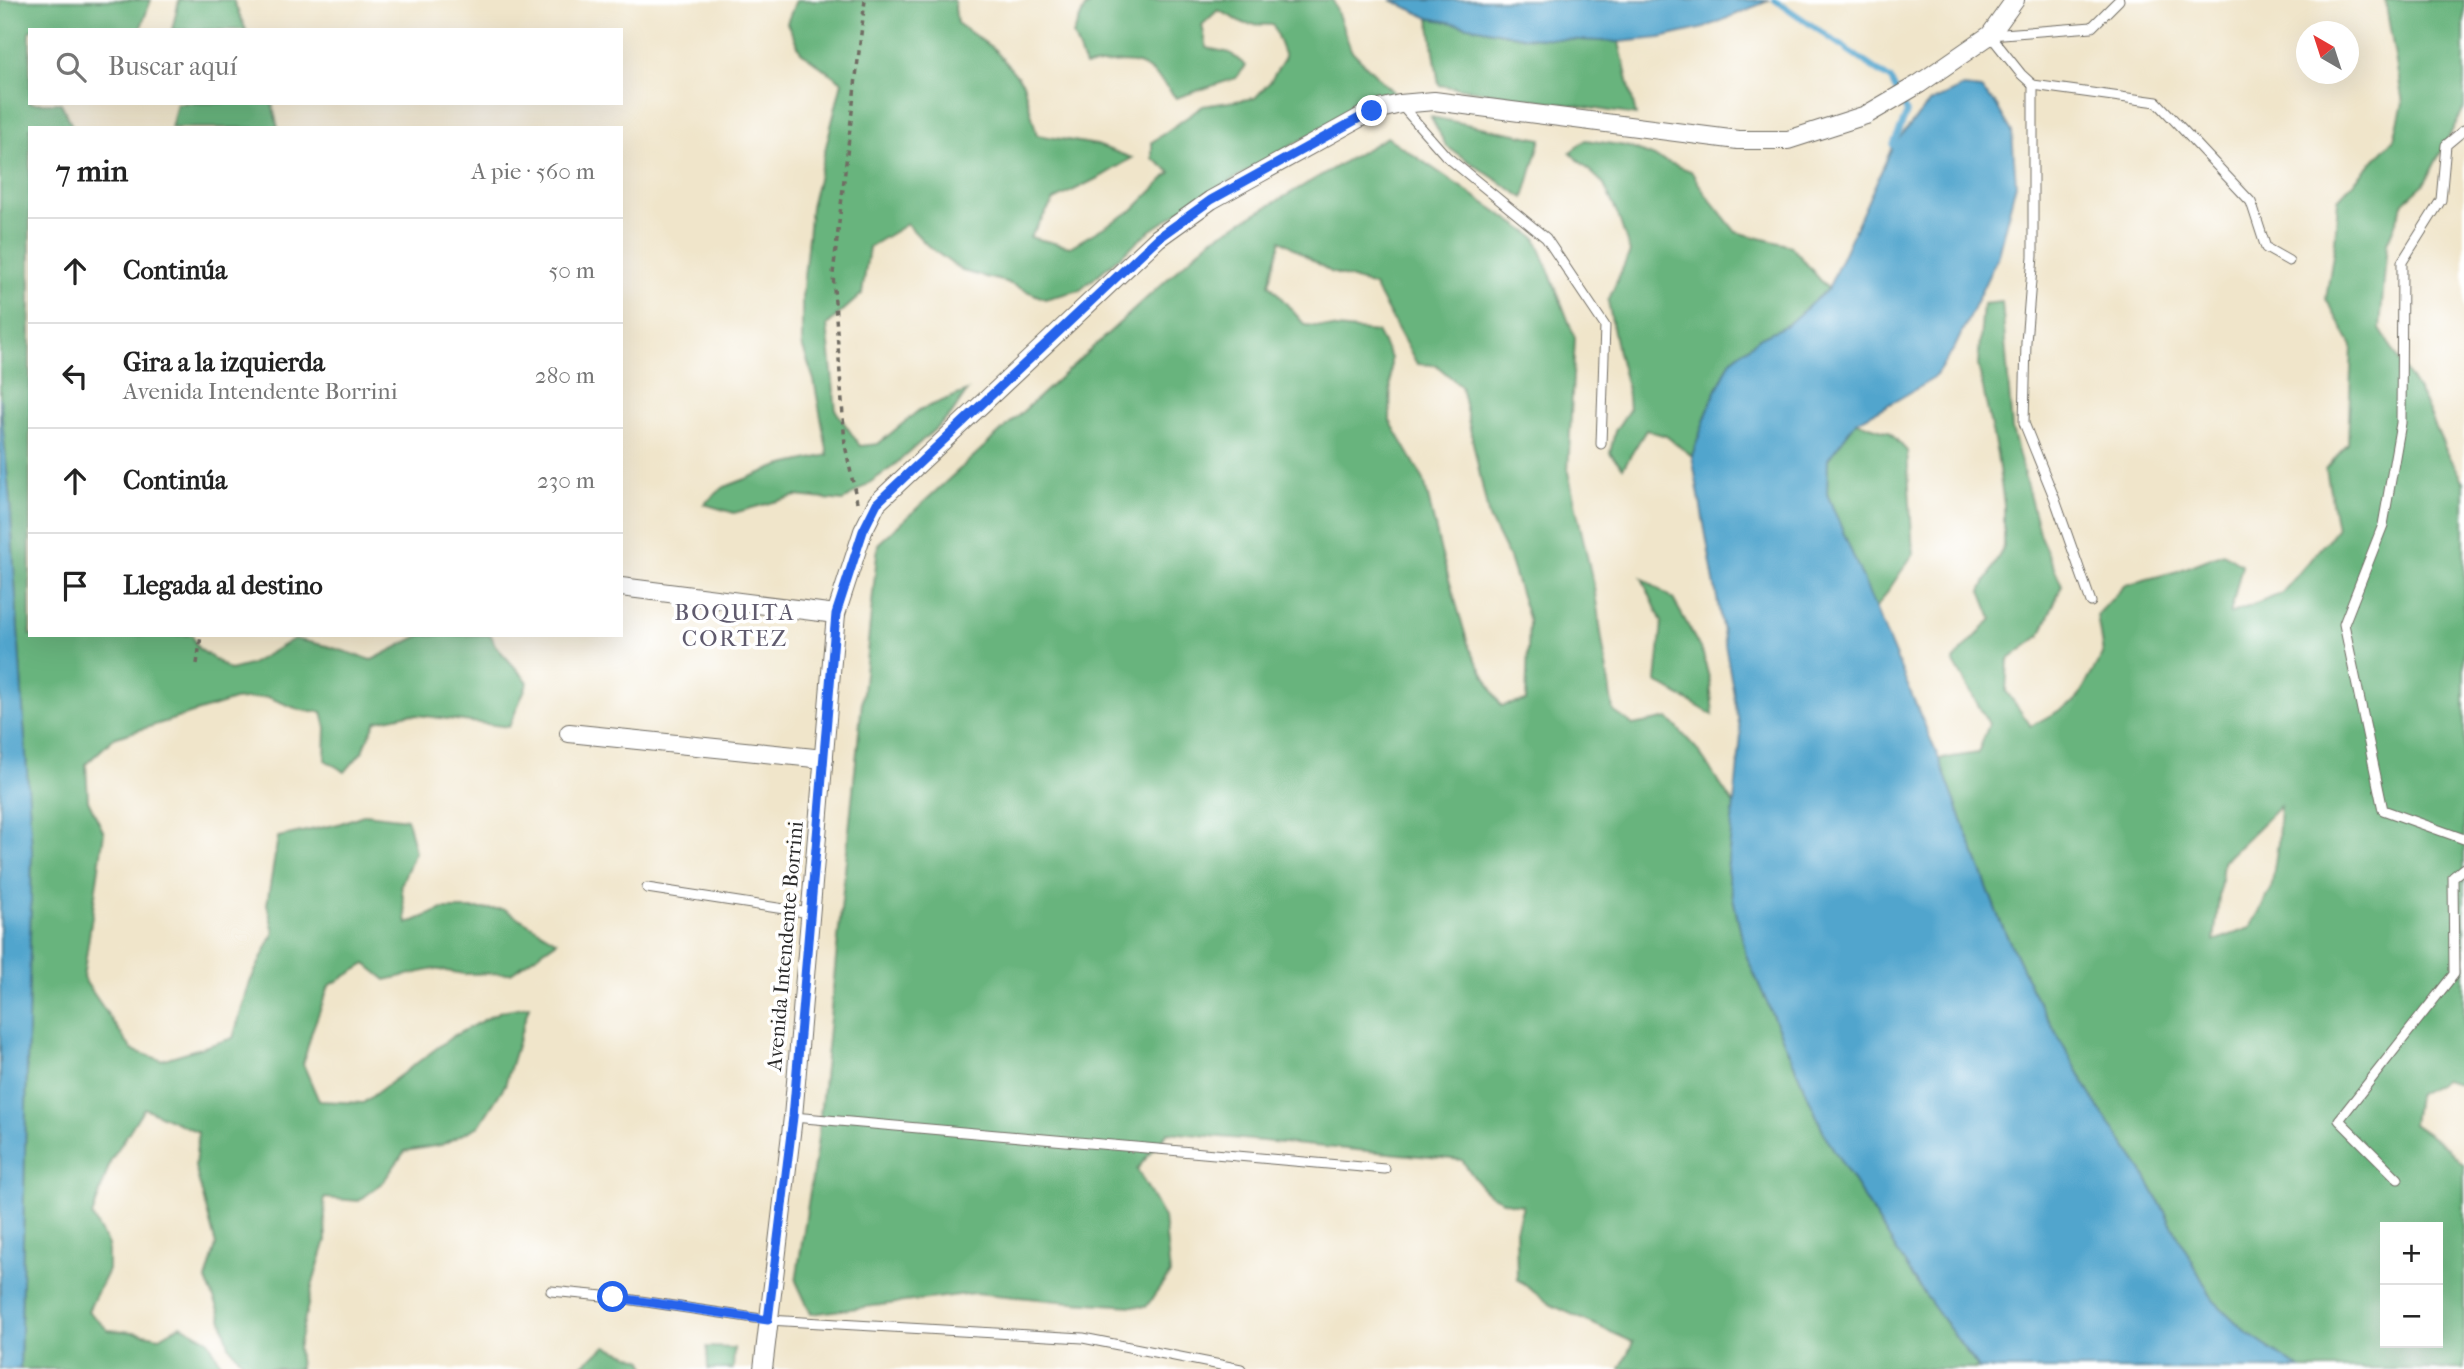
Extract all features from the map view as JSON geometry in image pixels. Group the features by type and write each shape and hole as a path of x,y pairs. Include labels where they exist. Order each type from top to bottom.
{"street":[{"path":"1990,35 2015,0"},
{"name":"Avenida Intendente Borrini","path":"763,1369 793,1117 836,614 863,531 877,503 1158,238 1211,200 1372,111 1400,104 1434,101 1738,139 1788,139 1866,115 1990,35"},
{"path":"623,587 836,614"},
{"path":"569,733 824,759"}],"lane":[{"path":"1990,35 2092,27 2119,0"},
{"path":"1990,35 2033,85 2157,102 2251,202 2266,248 2289,261"},
{"path":"2033,85 2033,256 2026,342 2025,423 2091,602"},
{"path":"1400,104 1446,156 1546,238 1605,326 1601,444"},
{"path":"2464,130 2446,145 2441,200 2402,262 2401,423 2383,525 2344,624 2383,810 2464,839"},
{"path":"2398,1179 2339,1120 2454,974 2453,877 2464,868"},
{"path":"647,888 810,913"},
{"path":"793,1117 1385,1169"},
{"path":"551,1291 613,1297 768,1320 1083,1338 1241,1369"}],"path":[{"path":"863,531 845,445 833,274 865,0"},
{"path":"197,664 201,637"}],"green space":[{"path":"0,0 151,0 141,28 28,28 28,105 62,105 72,126 28,126 28,637 193,637 198,648 230,670 249,665 294,639 372,660 417,637 492,637 495,645 528,682 509,727 409,714 376,721 362,752 345,772 325,760 326,728 322,712 300,710 268,697 234,700 114,738 86,764 88,800 104,833 83,978 132,1050 161,1060 233,1038 250,982 274,932 267,904 278,837 338,824 366,814 407,819 415,852 401,885 407,924 443,909 504,909 557,941 511,973 464,974 434,969 386,980 366,964 329,986 303,1064 319,1101 363,1103 453,1036 501,1011 529,1006 505,1085 479,1126 441,1145 405,1151 383,1182 359,1201 324,1198 326,1240 298,1348 300,1369 248,1369 229,1346 219,1310 206,1280 216,1245 195,1167 198,1132 144,1108 111,1160 92,1216 108,1245 108,1270 88,1311 108,1330 160,1337 181,1325 208,1340 224,1369 20,1369 32,850 10,501 0,397"},
{"path":"179,0 233,0 245,28 172,28"},
{"path":"796,0 954,0 957,23 994,49 1023,83 1037,135 1097,145 1132,158 1054,200 1030,237 1070,247 1133,210 1171,172 1152,158 1152,142 1203,106 1255,98 1270,82 1285,57 1273,25 1245,24 1218,10 1202,25 1207,48 1230,53 1246,66 1236,78 1176,98 1155,74 1137,64 1128,62 1085,66 1073,35 1084,9 1096,0 1333,0 1351,50 1394,93 1351,118 1310,135 1192,203 1150,231 1080,290 1045,299 1006,282 962,271 928,246 907,224 869,247 862,294 827,325 836,411 860,446 878,444 919,410 967,391 951,415 891,468 843,501 796,496 734,513 704,504 724,487 779,466 828,455 814,380 802,345 802,297 811,207 842,82 801,52 787,23"},
{"path":"2385,0 2464,0 2464,108 2424,184 2404,202 2387,243 2380,329 2423,399 2464,482 2464,1085 2444,1080 2417,1095 2413,1124 2448,1148 2464,1166 2464,1369 2300,1369 2248,1334 2213,1300 2142,1170 2098,1107 2032,990 2000,921 1939,759 1978,753 1989,724 1953,661 1992,619 1981,591 2004,546 2004,505 1997,455 1978,365 1983,304 2002,302 2012,429 2040,536 2062,585 2040,636 2008,660 2006,691 2031,726 2076,701 2103,654 2097,615 2125,585 2178,571 2223,553 2242,565 2230,614 2281,594 2337,529 2326,469 2348,443 2352,346 2326,299 2335,242 2338,199 2394,139 2403,103","holes":["2280,806 2271,890 2250,928 2214,941 2223,862"]},
{"path":"1429,18 1522,37 1619,42 1636,115 1439,85"},
{"path":"177,105 272,105 278,126 171,126"},
{"path":"1431,117 1541,139 1524,198 1446,146"},
{"path":"1387,137 1536,238 1575,338 1568,472 1594,587 1613,711 1633,725 1668,718 1696,748 1734,805 1727,871 1746,955 1826,1137 1918,1285 1979,1369 1620,1369 1633,1342 1551,1305 1517,1279 1516,1230 1523,1205 1502,1201 1487,1192 1462,1160 1168,1132 1137,1169 1164,1218 1170,1274 1146,1307 975,1293 811,1314 796,1281 817,1146 878,544 1210,240","holes":["1281,240 1331,272 1374,286 1417,364 1436,365 1461,386 1489,518 1509,558 1529,621 1526,701 1501,706 1469,647 1441,552 1424,480 1390,421 1391,358 1377,332 1305,325 1269,284"]},
{"path":"1586,140 1626,146 1691,171 1736,232 1791,246 1828,289 1787,325 1761,337 1731,360 1711,402 1692,456 1666,436 1646,430 1623,468 1610,453 1615,431 1629,410 1627,387 1608,301 1630,252 1618,215 1603,183 1570,152"},
{"path":"1856,422 1889,432 1907,451 1913,554 1875,610 1827,494 1828,459"},
{"path":"1642,578 1673,599 1703,654 1710,682 1713,715 1656,682 1662,622"},
{"path":"606,1346 643,1360 647,1369 581,1369 580,1367"},
{"path":"707,1347 734,1348 733,1369 708,1369"}],"water":[{"path":"1391,0 1770,0 1704,28 1660,38 1619,42 1522,37 1429,18"},
{"path":"1963,87 1981,89 1995,103 2012,132 2016,184 1997,258 1955,347 1934,378 1856,422 1828,459 1827,494 1939,759 2000,921 2032,990 2098,1107 2142,1170 2213,1300 2248,1334 2300,1369 1979,1369 1918,1285 1826,1137 1746,955 1727,871 1741,735 1692,456 1711,402 1731,360 1761,337 1787,325 1828,289 1893,145 1930,102"},
{"path":"0,397 10,501 32,850 20,1369 0,1369"}],"waterway":[{"path":"1775,0 1891,80 1907,113 1893,145"}],"district":[{"name":"BOQUITA CORTEZ","path":"735,625"}],"route":[{"path":"613,1297 768,1320 793,1117 836,614 863,531 877,503 1158,238 1211,200 1372,111"}]}
